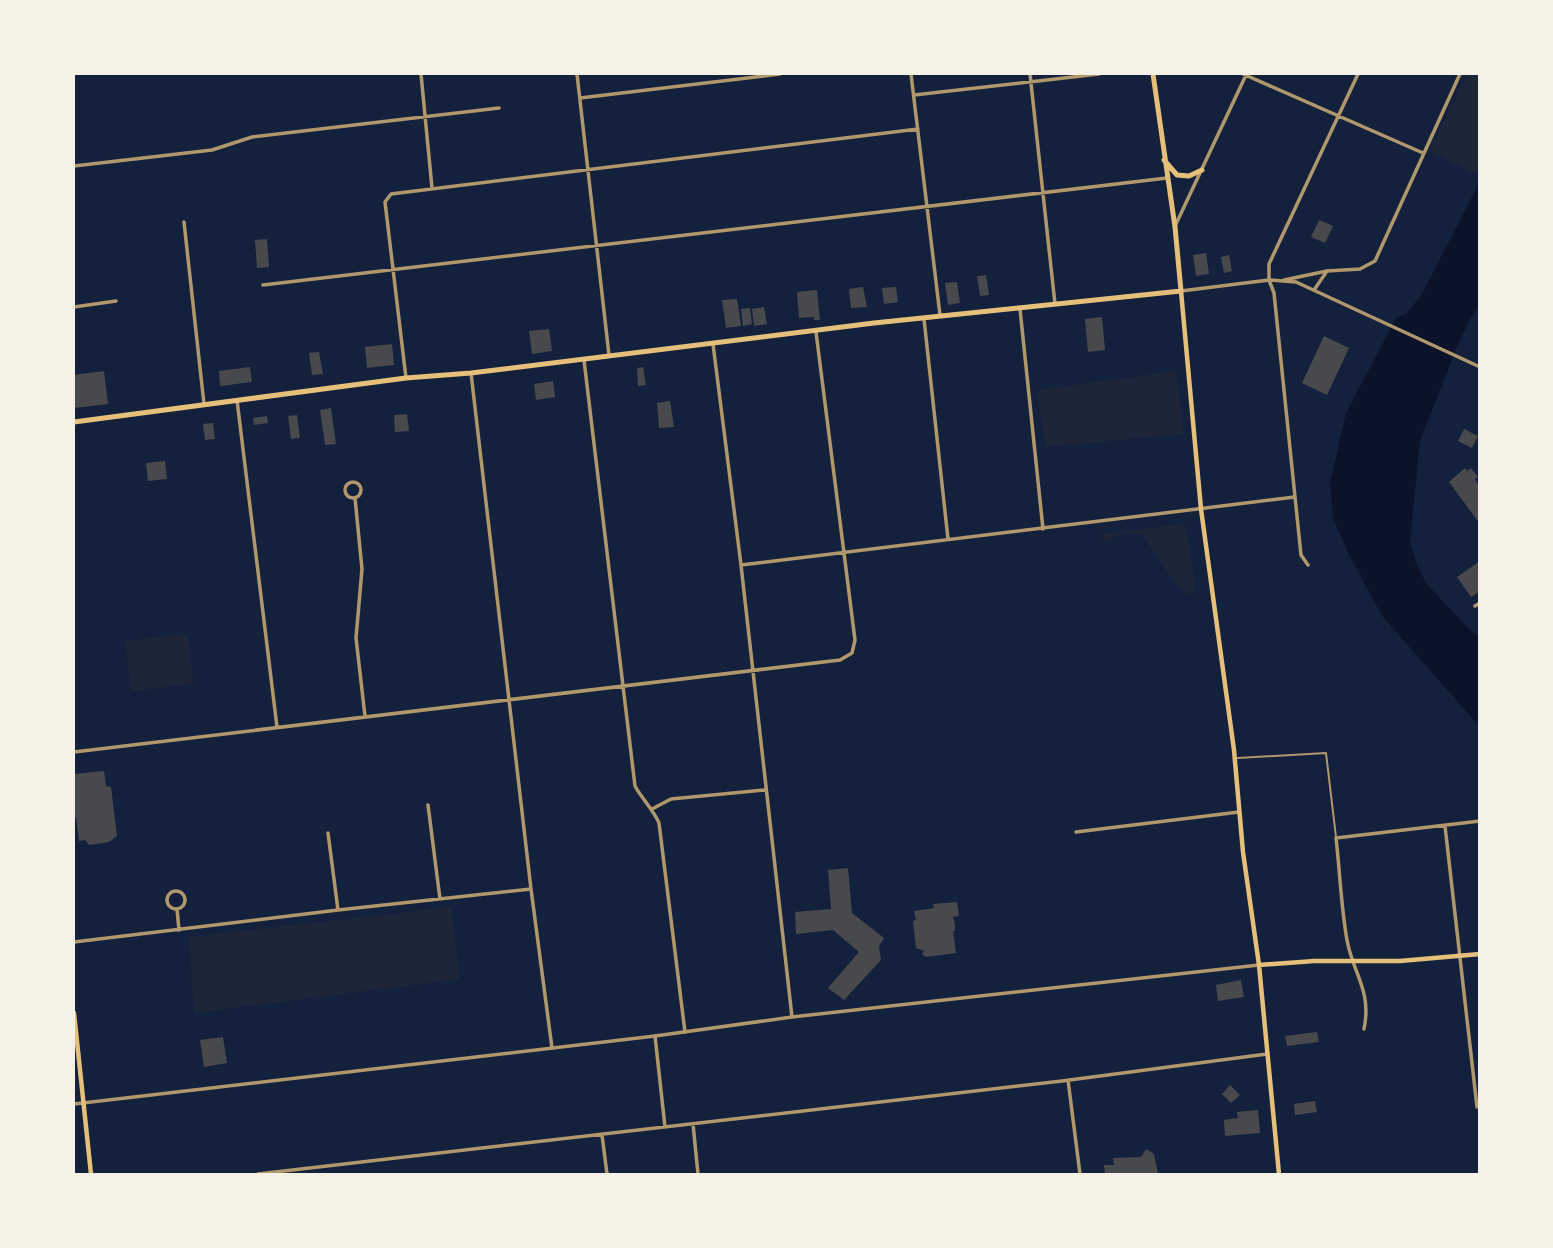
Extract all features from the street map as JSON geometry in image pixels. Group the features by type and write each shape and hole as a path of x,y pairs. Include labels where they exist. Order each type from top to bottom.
{"main road":[{"path":"1153,74 1175,227 1201,509 1259,965 1279,1174"},
{"path":"1164,160 1177,175 1189,176 1202,170"},
{"path":"74,422 406,378 471,373 1181,291"},
{"path":"1259,965 1314,961 1400,961 1479,954"},
{"path":"74,1013 91,1174"}],"street":[{"path":"421,74 432,188"},
{"path":"577,74 609,357"},
{"path":"580,98 780,74"},
{"path":"911,74 941,317"},
{"path":"1030,74 1055,304"},
{"path":"914,95 1099,74"},
{"path":"1175,227 1245,74 1423,153"},
{"path":"1308,565 1301,555 1269,264 1358,74"},
{"path":"1282,280 1327,271 1360,269 1375,261 1460,74"},
{"path":"74,166 212,150 252,137 499,108"},
{"path":"406,378 385,202 389,195 918,130"},
{"path":"263,285 1167,178"},
{"path":"184,222 204,404"},
{"path":"1314,290 1320,277 1327,271"},
{"path":"1181,291 1269,279 1296,282 1479,367"},
{"path":"74,307 116,301"},
{"path":"1020,309 1043,528"},
{"path":"924,319 948,540"},
{"path":"74,752 840,660 852,653 855,640 816,332"},
{"path":"713,344 792,1017"},
{"path":"584,360 635,786 659,823 685,1032"},
{"path":"471,373 552,1048"},
{"path":"237,400 277,727"},
{"path":"355,498 345,491 352,481 358,483 362,490 355,498 362,569 356,638 365,716"},
{"path":"741,565 1295,497"},
{"path":"1475,606 1479,603"},
{"path":"652,809 671,799 765,790"},
{"path":"428,805 440,899"},
{"path":"1076,832 1239,812"},
{"path":"1364,1029 1367,1012 1360,977 1347,942 1336,838 1479,821"},
{"path":"1445,825 1477,1083 1477,1107"},
{"path":"328,833 338,910"},
{"path":"74,942 531,889"},
{"path":"171,892 182,893 185,898 183,906 177,909 169,906 167,900 171,892"},
{"path":"177,909 179,930"},
{"path":"74,1104 655,1036 792,1017 1259,965"},
{"path":"655,1036 665,1126"},
{"path":"258,1174 1068,1080 1267,1054"},
{"path":"1068,1080 1080,1174"},
{"path":"693,1124 698,1174"},
{"path":"602,1134 607,1174"}],"lane":[{"path":"1234,758 1326,753 1336,838"}],"shaded area":[{"path":"1467,74 1479,74 1480,165 1475,174 1430,151"},
{"path":"1479,183 1479,307 1458,345 1420,441 1410,543 1426,583 1479,637 1479,726 1382,616 1348,553 1333,518 1330,483 1346,413 1396,318 1406,314 1422,294"},
{"path":"1176,371 1184,434 1046,447 1037,390"},
{"path":"1185,524 1195,582 1193,593 1188,595 1174,582 1141,533 1124,533 1104,542 1102,534"},
{"path":"188,634 193,684 131,691 125,641"},
{"path":"451,907 460,979 194,1013 189,937"}],"building":[{"path":"1319,220 1333,226 1325,243 1311,237"},
{"path":"267,239 269,267 257,268 255,240"},
{"path":"1206,253 1209,274 1196,276 1193,255"},
{"path":"1229,255 1232,271 1224,273 1221,257"},
{"path":"986,275 989,295 980,296 977,276"},
{"path":"957,282 960,303 948,305 945,283"},
{"path":"863,287 867,307 851,308 849,289"},
{"path":"896,287 898,302 884,304 882,288"},
{"path":"817,290 820,320 814,320 814,317 799,318 797,292"},
{"path":"737,299 741,326 726,328 722,300"},
{"path":"764,307 767,324 754,326 752,309"},
{"path":"750,308 752,324 743,326 741,309"},
{"path":"1102,317 1105,350 1088,352 1085,319"},
{"path":"549,329 552,351 532,354 529,331"},
{"path":"1324,336 1349,348 1327,395 1302,383"},
{"path":"392,344 394,365 367,368 365,347"},
{"path":"319,352 323,374 312,375 309,353"},
{"path":"250,367 252,382 220,386 219,371"},
{"path":"643,367 646,385 638,386 637,368"},
{"path":"104,371 108,404 74,408 74,375"},
{"path":"553,381 555,397 536,400 534,384"},
{"path":"670,401 674,427 659,428 657,403"},
{"path":"331,408 336,444 325,445 320,410"},
{"path":"407,414 409,431 395,432 394,415"},
{"path":"297,415 300,438 291,439 288,416"},
{"path":"267,416 268,423 254,425 253,418"},
{"path":"213,423 215,439 205,440 203,424"},
{"path":"1464,429 1478,436 1472,448 1458,441"},
{"path":"165,461 167,479 148,481 146,463"},
{"path":"1465,468 1467,471 1471,468 1478,477 1475,479 1480,488 1480,524 1449,482"},
{"path":"1480,561 1480,591 1471,597 1457,577"},
{"path":"104,771 106,786 111,787 117,836 109,842 89,845 85,840 79,841 74,817 74,774"},
{"path":"848,868 852,913 884,938 879,946 881,960 844,1000 828,988 859,952 833,930 796,934 795,912 831,909 828,870"},
{"path":"957,902 959,916 953,917 956,953 926,957 922,954 924,951 916,948 914,911 934,908 933,904"},
{"path":"1241,980 1244,997 1218,1001 1216,985"},
{"path":"1317,1032 1319,1042 1287,1046 1285,1036"},
{"path":"223,1037 227,1063 204,1067 200,1040"},
{"path":"1230,1085 1240,1095 1231,1103 1222,1094"},
{"path":"1315,1101 1317,1112 1295,1115 1294,1104"},
{"path":"1258,1110 1260,1133 1225,1136 1224,1120 1238,1118 1237,1112"},
{"path":"1146,1149 1154,1154 1158,1174 1105,1174 1104,1165 1114,1165 1113,1158 1141,1157"}]}
